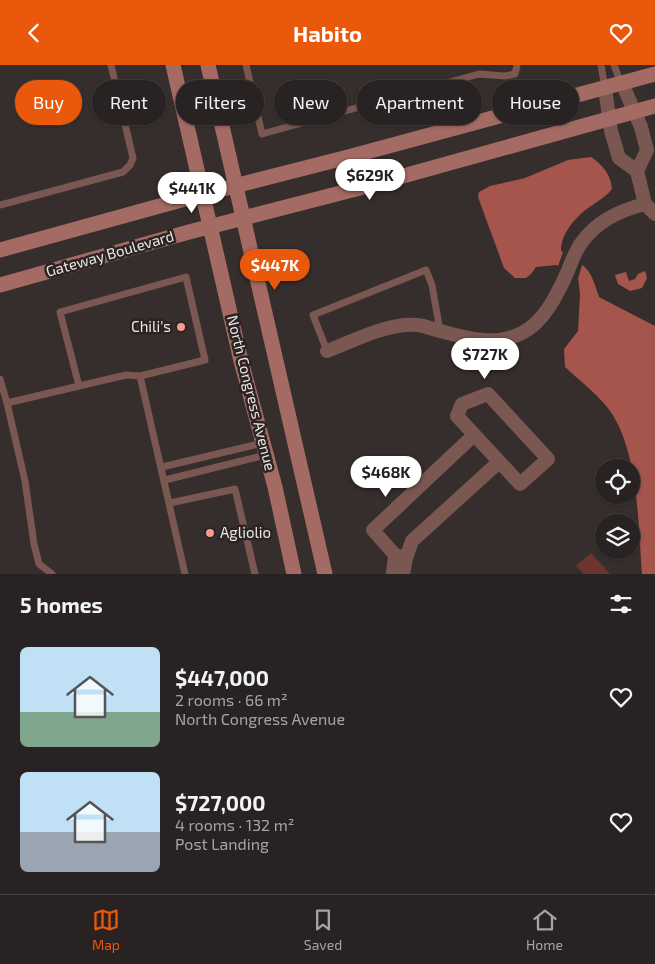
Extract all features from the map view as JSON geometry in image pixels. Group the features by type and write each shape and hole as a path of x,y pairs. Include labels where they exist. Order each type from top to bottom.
{"main road":[{"name":"North Congress Avenue","path":"173,65 243,369 265,449 294,574"},
{"name":"North Congress Avenue","path":"208,65 325,574"},
{"path":"0,251 202,194 655,74"},
{"name":"Gateway Boulevard","path":"0,285 655,106"}],"street":[{"path":"622,83 641,127 647,150 637,171"},
{"path":"327,351 386,329 402,326 420,325 482,341 509,338 522,333 536,322 546,310 565,277 582,242 596,227 614,215 650,209 637,171 619,158 605,88"},
{"path":"488,394 548,459 520,484 474,435 456,416 462,404 488,394"},
{"path":"403,574 401,557 373,530 474,435"},
{"path":"393,574 401,557 412,541 499,461"}],"lane":[{"path":"0,205 123,172 130,165 132,158 112,65"},
{"path":"246,65 262,134 480,74 506,76 515,73 517,65"},
{"path":"600,65 605,88"},
{"path":"614,65 622,83"},
{"path":"327,351 313,315 426,270 432,285 440,331"},
{"path":"7,403 126,375 140,376 205,360 186,277 60,312 79,386"},
{"path":"140,376 185,574"},
{"path":"0,379 25,481 34,544 40,564 52,574"},
{"path":"162,467 265,449"},
{"path":"165,480 265,449"},
{"path":"170,503 235,489 255,574"}],"shaded area":[{"path":"591,157 606,171 612,189 585,210 570,225 561,251 577,260 586,269 593,280 599,297 655,326 655,574 642,574 640,514 638,514 637,504 640,504 640,459 630,459 618,424 607,407 565,367 564,349 578,331 580,294 578,277 556,265 536,267 526,278 515,278 504,268 478,197 479,192 490,186 525,178 568,160"},
{"path":"645,271 647,278 642,288 630,291 618,284 615,275 626,272 629,281"},
{"path":"591,553 610,574 584,574 576,566"}],"pier":[{"path":"563,252 583,262 577,282 575,278 557,269"}],"place":[{"name":"Chili's","path":"181,327"},
{"name":"Agliolio","path":"210,533"}]}
